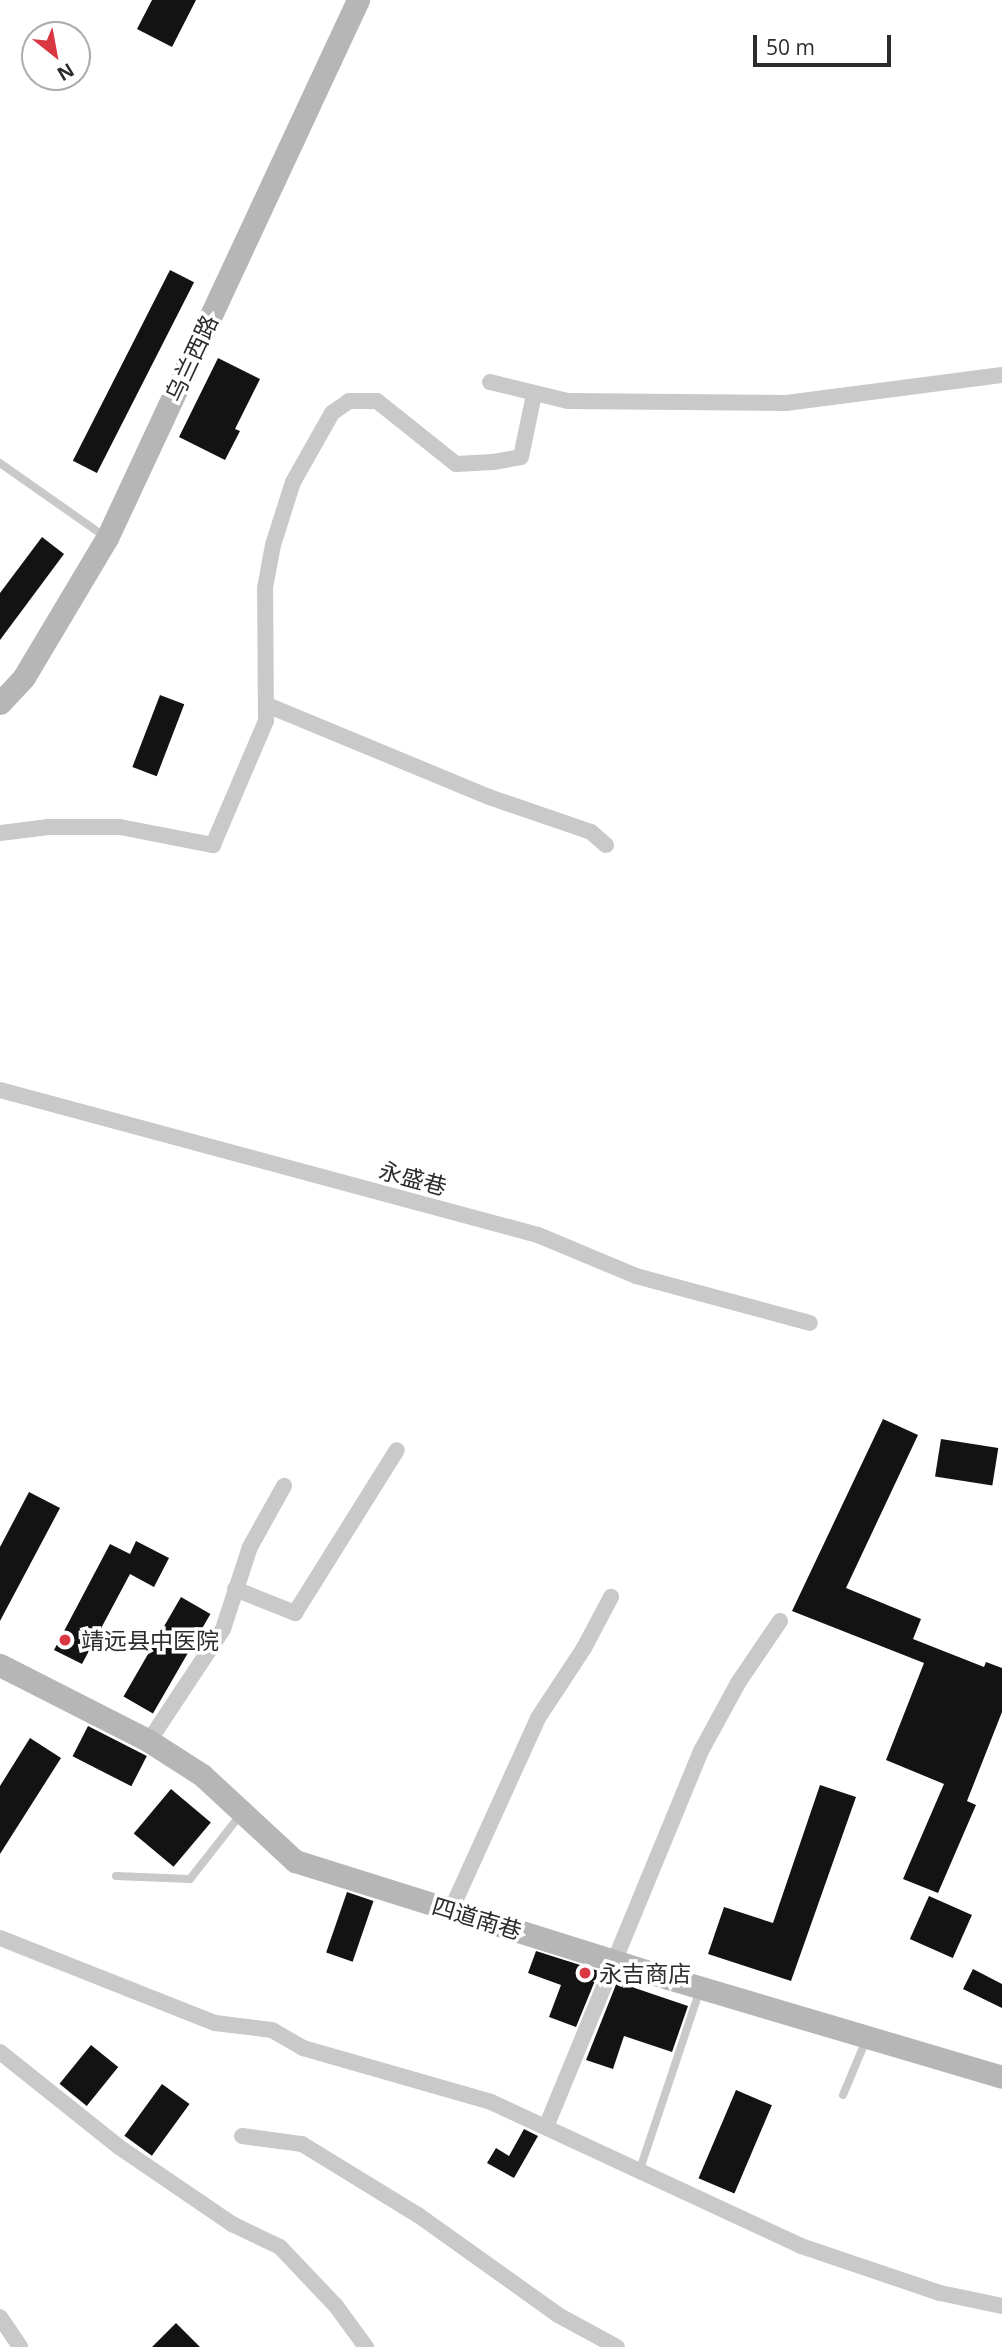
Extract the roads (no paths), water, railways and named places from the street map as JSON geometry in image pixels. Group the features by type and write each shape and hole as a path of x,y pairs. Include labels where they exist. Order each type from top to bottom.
{"street":[{"name":"乌兰西路","path":"0,703 24,677 107,538 358,0"},
{"path":"490,382 568,401 786,403 1002,375"},
{"path":"0,833 49,827 120,827 213,845 266,721 265,589 273,545 293,482 332,413 349,401 377,401 456,464 493,462 521,457 534,394"},
{"path":"267,705 489,797 591,832 606,845"},
{"name":"永盛巷","path":"0,1090 538,1235 636,1276 810,1323"},
{"path":"235,1589 295,1613 397,1450"},
{"path":"149,1741 223,1629 250,1547 284,1486"},
{"path":"451,1910 538,1718 584,1648 611,1597"},
{"path":"546,2127 701,1751 738,1683 779,1621"},
{"name":"四道南巷","path":"0,1665 149,1741 202,1775 295,1861 614,1961 1002,2077"},
{"path":"0,1938 215,2023 272,2030 303,2048 491,2102 801,2246 940,2292 1002,2306"},
{"path":"0,2052 119,2147 232,2224 280,2247 336,2306 366,2347"},
{"path":"242,2136 303,2144 418,2215 558,2315 617,2347"},
{"path":"0,2317 20,2347"}],"lane":[{"path":"0,463 107,538"},
{"path":"116,1876 190,1879 243,1812"},
{"path":"639,2169 701,1987"},
{"path":"843,2095 867,2037"}],"place":[{"name":"靖远县中医院","path":"65,1640"},
{"name":"永吉商店","path":"585,1973"}]}
